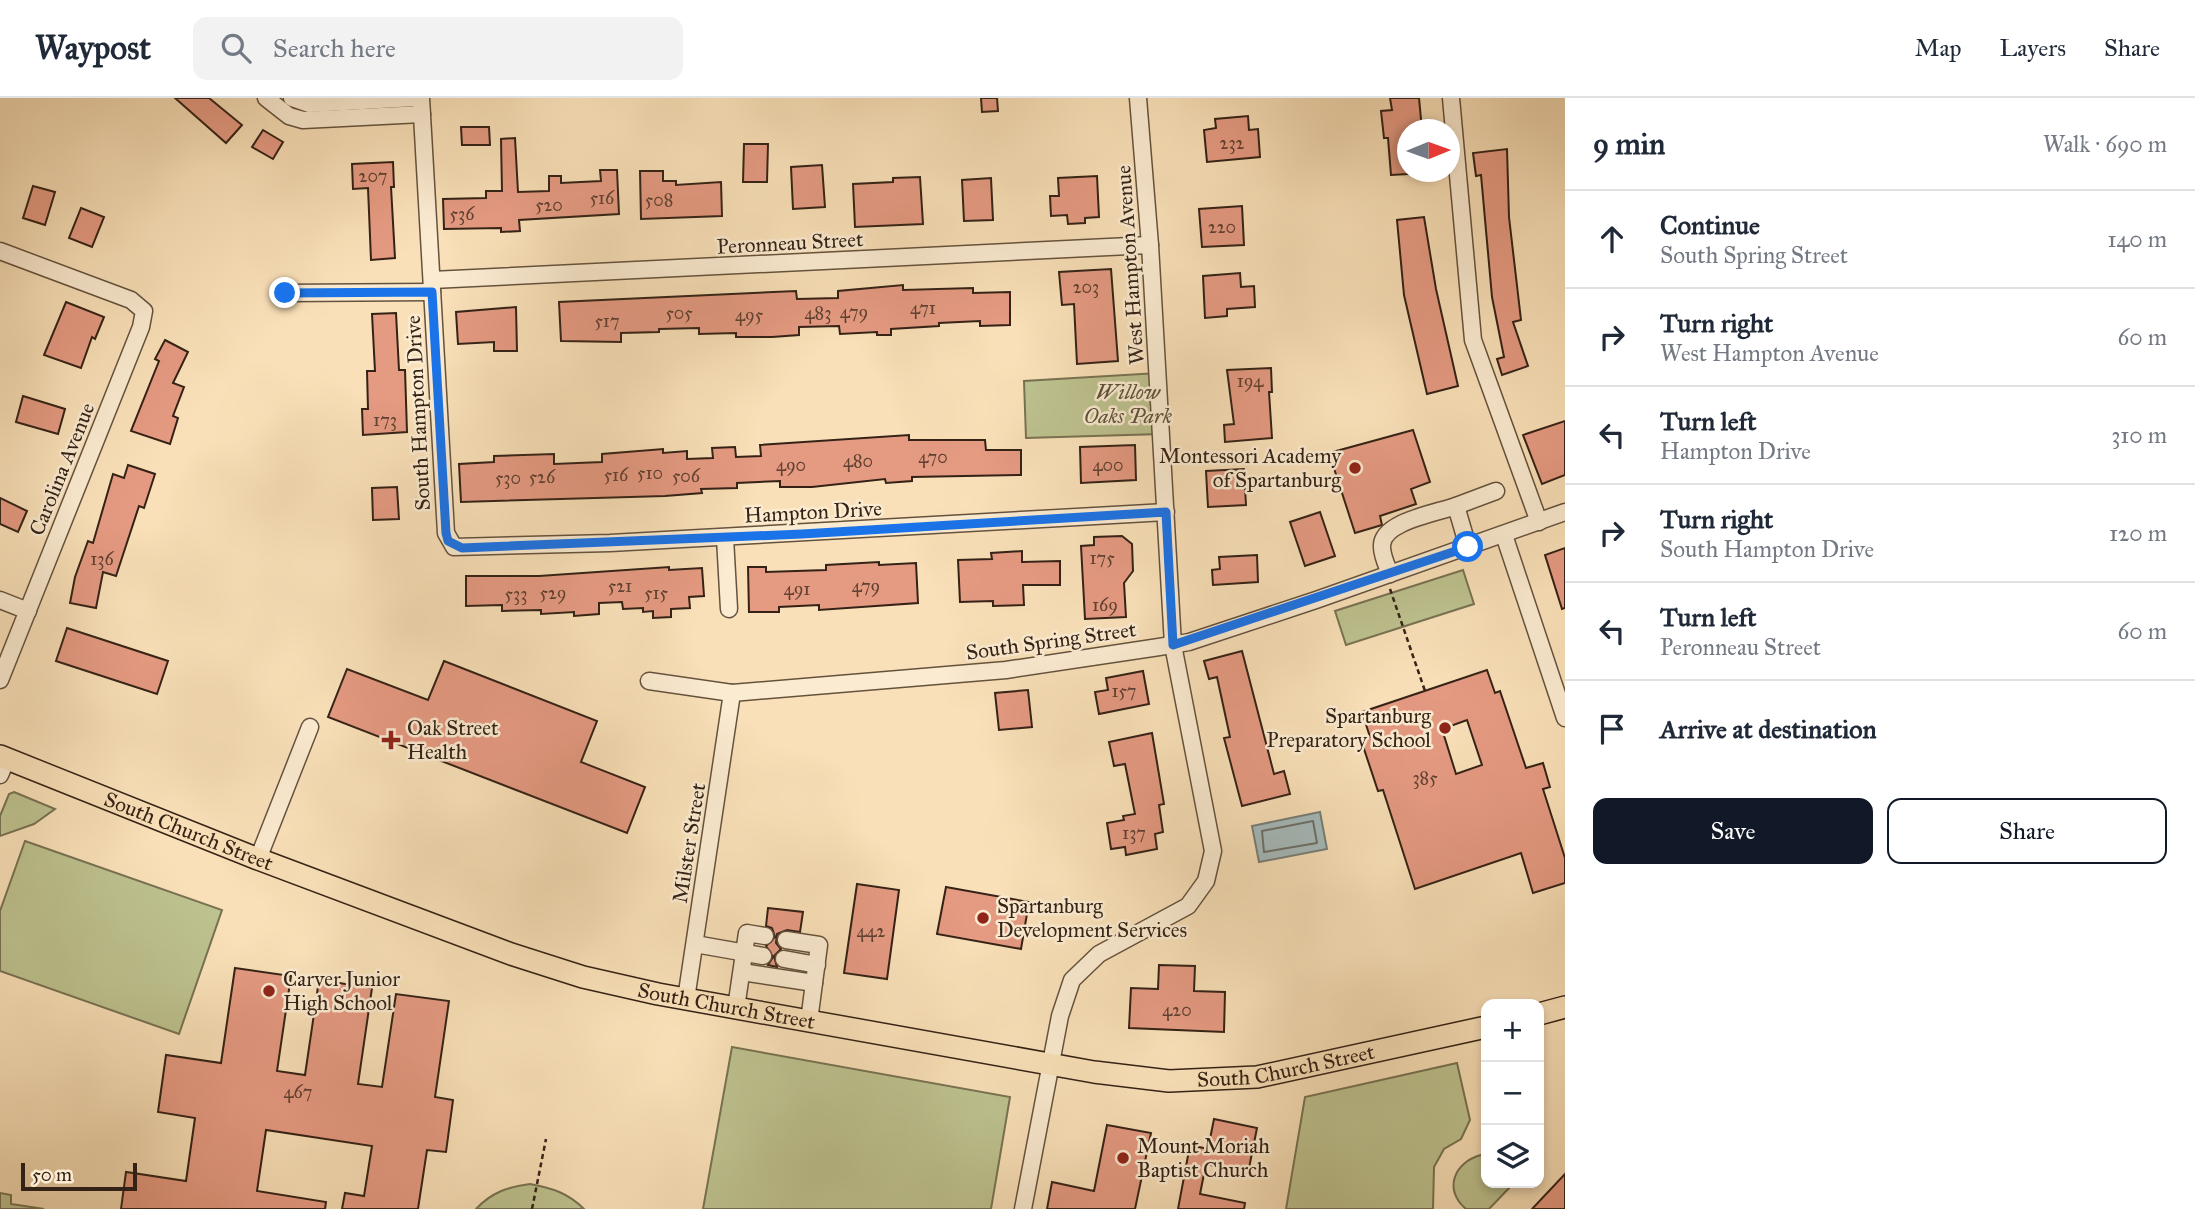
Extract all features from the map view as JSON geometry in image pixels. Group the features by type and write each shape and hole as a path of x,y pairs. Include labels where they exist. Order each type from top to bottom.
{"main road":[{"name":"South Church Street","path":"2,763 523,958 608,983 1052,1065 1169,1081 1228,1080 1310,1067 1481,1028"},
{"path":"1544,1013 1565,1007"}],"street":[{"path":"266,98 296,107 421,106"},
{"path":"296,107 415,98"},
{"name":"West Hampton Avenue","path":"1023,1209 1064,998 1078,973 1099,954 1188,906 1198,895 1211,866 1212,835 1173,645 1150,245 1138,98"},
{"path":"1451,98 1473,340 1539,522"},
{"name":"South Hampton Drive","path":"421,106 446,533 448,541 462,548"},
{"name":"Peronneau Street","path":"285,293 1150,245"},
{"name":"Carolina Avenue","path":"0,251 131,300 144,311 141,327 0,680"},
{"path":"1390,580 1381,548 1382,538 1389,528 1496,491"},
{"path":"1455,506 1468,547"},
{"name":"Hampton Drive","path":"462,548 725,538 1166,512"},
{"name":"South Spring Street","path":"649,681 732,693 1006,670 1173,645 1390,580 1468,547 1565,513"},
{"path":"1504,535 1565,718"},
{"path":"725,538 729,609"},
{"path":"0,600 29,611"},
{"name":"Milster Street","path":"686,999 732,693"},
{"path":"258,859 310,727"},
{"path":"736,1007 747,933 765,936"},
{"path":"786,940 819,945 808,1021"},
{"path":"695,944 763,956"},
{"path":"784,959 817,965"},
{"path":"741,972 814,983"}],"path":[{"path":"1390,580 1425,691"},
{"path":"532,1209 546,1139"}],"green space":[{"name":"Willow Oaks Park","path":"1158,373 1161,434 1026,438 1024,381"},
{"path":"1463,570 1474,604 1346,645 1335,611"},
{"path":"14,792 55,809 34,824 0,836 0,816 9,794"},
{"path":"25,841 222,910 179,1034 0,971 0,911"},
{"path":"732,1047 1010,1097 991,1209 703,1209"},
{"path":"1457,1063 1470,1120 1461,1139 1444,1149 1434,1167 1433,1209 1286,1209 1305,1097"},
{"path":"1481,1155 1481,1188 1509,1188 1489,1209 1466,1209 1455,1194 1454,1185 1458,1170"},
{"path":"530,1184 559,1192 584,1209 476,1209 501,1191"},
{"path":"0,1193 11,1195 11,1204 44,1209 0,1209"}],"water":[{"path":"1320,812 1327,849 1259,862 1252,826"}],"building":[{"path":"175,98 209,98 242,125 226,143"},
{"path":"981,98 997,98 998,111 982,112"},
{"path":"1390,98 1419,98 1421,119 1397,119 1397,175 1391,175 1388,138 1384,138 1381,111 1392,110"},
{"path":"1248,116 1249,130 1258,129 1260,157 1207,162 1204,130 1216,128 1215,119"},
{"path":"461,127 489,127 490,145 462,145"},
{"path":"263,130 283,142 273,159 252,147"},
{"path":"515,138 518,192 549,191 549,176 561,176 561,183 601,181 600,170 617,170 619,214 519,220 520,231 501,232 501,228 444,229 443,199 486,198 486,191 502,191 501,139"},
{"path":"744,144 768,144 767,182 743,182"},
{"path":"1507,149 1509,217 1521,320 1513,322 1528,366 1502,375 1497,359 1504,357 1492,297 1481,175 1476,176 1473,153"},
{"path":"393,162 394,187 391,187 395,258 371,260 368,188 353,189 352,164"},
{"path":"822,165 825,207 793,209 791,167"},
{"path":"640,171 663,171 663,181 676,181 676,185 721,182 722,216 641,219"},
{"path":"1097,176 1099,217 1085,218 1085,223 1068,224 1067,215 1051,216 1050,196 1059,196 1058,178"},
{"path":"920,177 923,224 855,227 853,184 893,182 893,178"},
{"path":"991,178 993,220 964,221 962,180"},
{"path":"33,186 55,192 45,225 23,218"},
{"path":"1242,206 1244,245 1202,247 1199,209"},
{"path":"81,208 104,217 92,247 69,238"},
{"path":"1424,217 1436,289 1458,386 1427,394 1404,295 1397,220"},
{"path":"1111,269 1118,361 1077,364 1074,304 1062,305 1059,272"},
{"path":"1240,273 1241,287 1254,286 1255,307 1227,309 1227,316 1205,318 1203,276"},
{"path":"903,285 903,290 973,288 973,293 1010,292 1010,325 980,326 980,321 939,323 939,326 891,329 891,335 877,335 877,332 840,334 839,326 799,327 799,335 772,337 736,337 736,333 699,334 699,328 659,329 659,332 621,333 621,342 561,341 559,302 796,291 797,299 838,298 838,291"},
{"path":"66,302 104,317 95,339 92,337 81,368 44,355"},
{"path":"516,307 517,351 494,351 494,342 458,344 456,312"},
{"path":"396,313 399,370 405,370 407,432 363,435 362,409 368,409 367,371 375,371 372,314"},
{"path":"165,340 188,352 173,383 184,387 173,416 178,418 170,444 131,431 159,361 155,359"},
{"path":"1271,368 1272,392 1269,392 1272,438 1225,442 1224,425 1234,424 1227,370"},
{"path":"23,396 65,409 58,434 16,422"},
{"path":"1565,421 1565,475 1542,484 1523,435"},
{"name":"Montessori Academy of Spartanburg","path":"1413,430 1430,482 1411,489 1416,504 1380,516 1382,525 1355,533 1329,453"},
{"path":"909,435 909,440 985,440 986,450 1021,450 1021,475 912,477 912,481 886,483 885,479 812,487 780,487 780,481 737,483 737,488 701,489 702,493 665,496 461,502 459,464 494,462 494,456 554,454 554,464 602,462 602,454 663,449 663,453 687,451 687,459 713,458 712,448 735,447 736,457 761,456 760,445"},
{"path":"1135,445 1136,480 1081,483 1080,447"},
{"path":"128,465 155,474 144,508 139,506 116,576 103,572 96,608 70,603 75,577 88,541 93,543 113,474 124,478"},
{"path":"1244,469 1246,505 1208,507 1206,471"},
{"path":"397,487 399,519 373,520 372,488"},
{"path":"0,498 27,511 18,532 0,524"},
{"path":"1320,512 1335,556 1305,566 1290,522"},
{"path":"1122,536 1132,544 1133,571 1124,583 1126,617 1085,619 1081,546 1094,545 1094,537"},
{"path":"1565,548 1565,608 1562,609 1545,555"},
{"path":"1022,551 1022,562 1060,561 1060,585 1023,585 1024,605 993,606 993,601 960,602 958,560 992,559 991,553"},
{"path":"1257,555 1258,582 1213,585 1212,570 1220,569 1219,557"},
{"path":"879,562 879,565 916,563 918,603 819,610 819,605 779,607 779,612 749,612 748,567 766,567 766,572 826,570 826,565"},
{"path":"669,567 669,570 702,568 704,596 689,597 690,608 671,609 671,617 653,618 653,611 643,612 643,608 623,609 622,602 599,603 599,614 574,616 574,612 541,614 541,610 502,611 502,605 466,606 466,576 539,576"},
{"path":"67,628 168,661 157,694 56,661"},
{"path":"1242,651 1274,774 1284,771 1290,794 1242,806 1224,738 1230,737 1217,677 1209,679 1204,661"},
{"path":"444,661 597,721 581,762 645,787 627,833 328,717 347,669 428,700"},
{"path":"1487,670 1495,693 1500,691 1526,768 1543,763 1550,787 1543,789 1565,858 1565,883 1533,893 1521,853 1415,889 1383,790 1378,791 1361,740 1370,737 1362,712","holes":["1467,720 1482,765 1456,774 1442,729"]},
{"path":"1143,671 1149,704 1099,714 1095,692 1108,690 1106,678"},
{"path":"1028,690 1032,727 999,730 995,693"},
{"path":"1152,733 1164,804 1159,805 1163,832 1155,834 1157,849 1126,855 1125,847 1111,849 1107,823 1124,820 1123,816 1135,814 1125,764 1114,766 1109,742"},
{"path":"857,884 899,890 887,979 844,973"},
{"name":"Spartanburg Development Services","path":"946,887 1029,902 1021,949 937,934"},
{"path":"768,908 803,912 800,932 787,930 777,934 776,943 781,949 774,956 777,967 768,965 773,957 766,946 775,937 772,928 766,926"},
{"path":"1159,965 1195,966 1194,991 1225,992 1224,1032 1129,1028 1131,988 1158,989"},
{"path":"235,968 291,976 277,1071 305,1075 319,980 372,988 358,1084 382,1087 396,994 449,1001 435,1097 453,1100 446,1152 427,1150 418,1209 342,1209 345,1193 364,1196 372,1146 266,1130 257,1191 326,1202 325,1209 121,1209 126,1172 186,1181 195,1118 158,1112 166,1055 221,1063"},
{"path":"1214,1119 1257,1128 1248,1173 1206,1164 1200,1194 1245,1203 1244,1209 1178,1209 1190,1145 1208,1149"},
{"name":"Mount Moriah Baptist Church","path":"1107,1125 1151,1133 1135,1209 1047,1209 1052,1182 1094,1191"},
{"path":"1565,1174 1565,1209 1532,1209"}],"place":[{"name":"Montessori Academy of Spartanburg","path":"1355,468"},
{"name":"Spartanburg Preparatory School","path":"1445,728"},
{"name":"Oak Street Health","path":"391,740"},
{"name":"Spartanburg Development Services","path":"983,918"},
{"name":"Carver Junior High School","path":"269,991"},
{"name":"Mount Moriah Baptist Church","path":"1123,1158"}],"route":[{"path":"285,293 432,292 446,533 448,541 454,547 802,534 1166,512 1173,645 1316,600 1468,547"}]}
